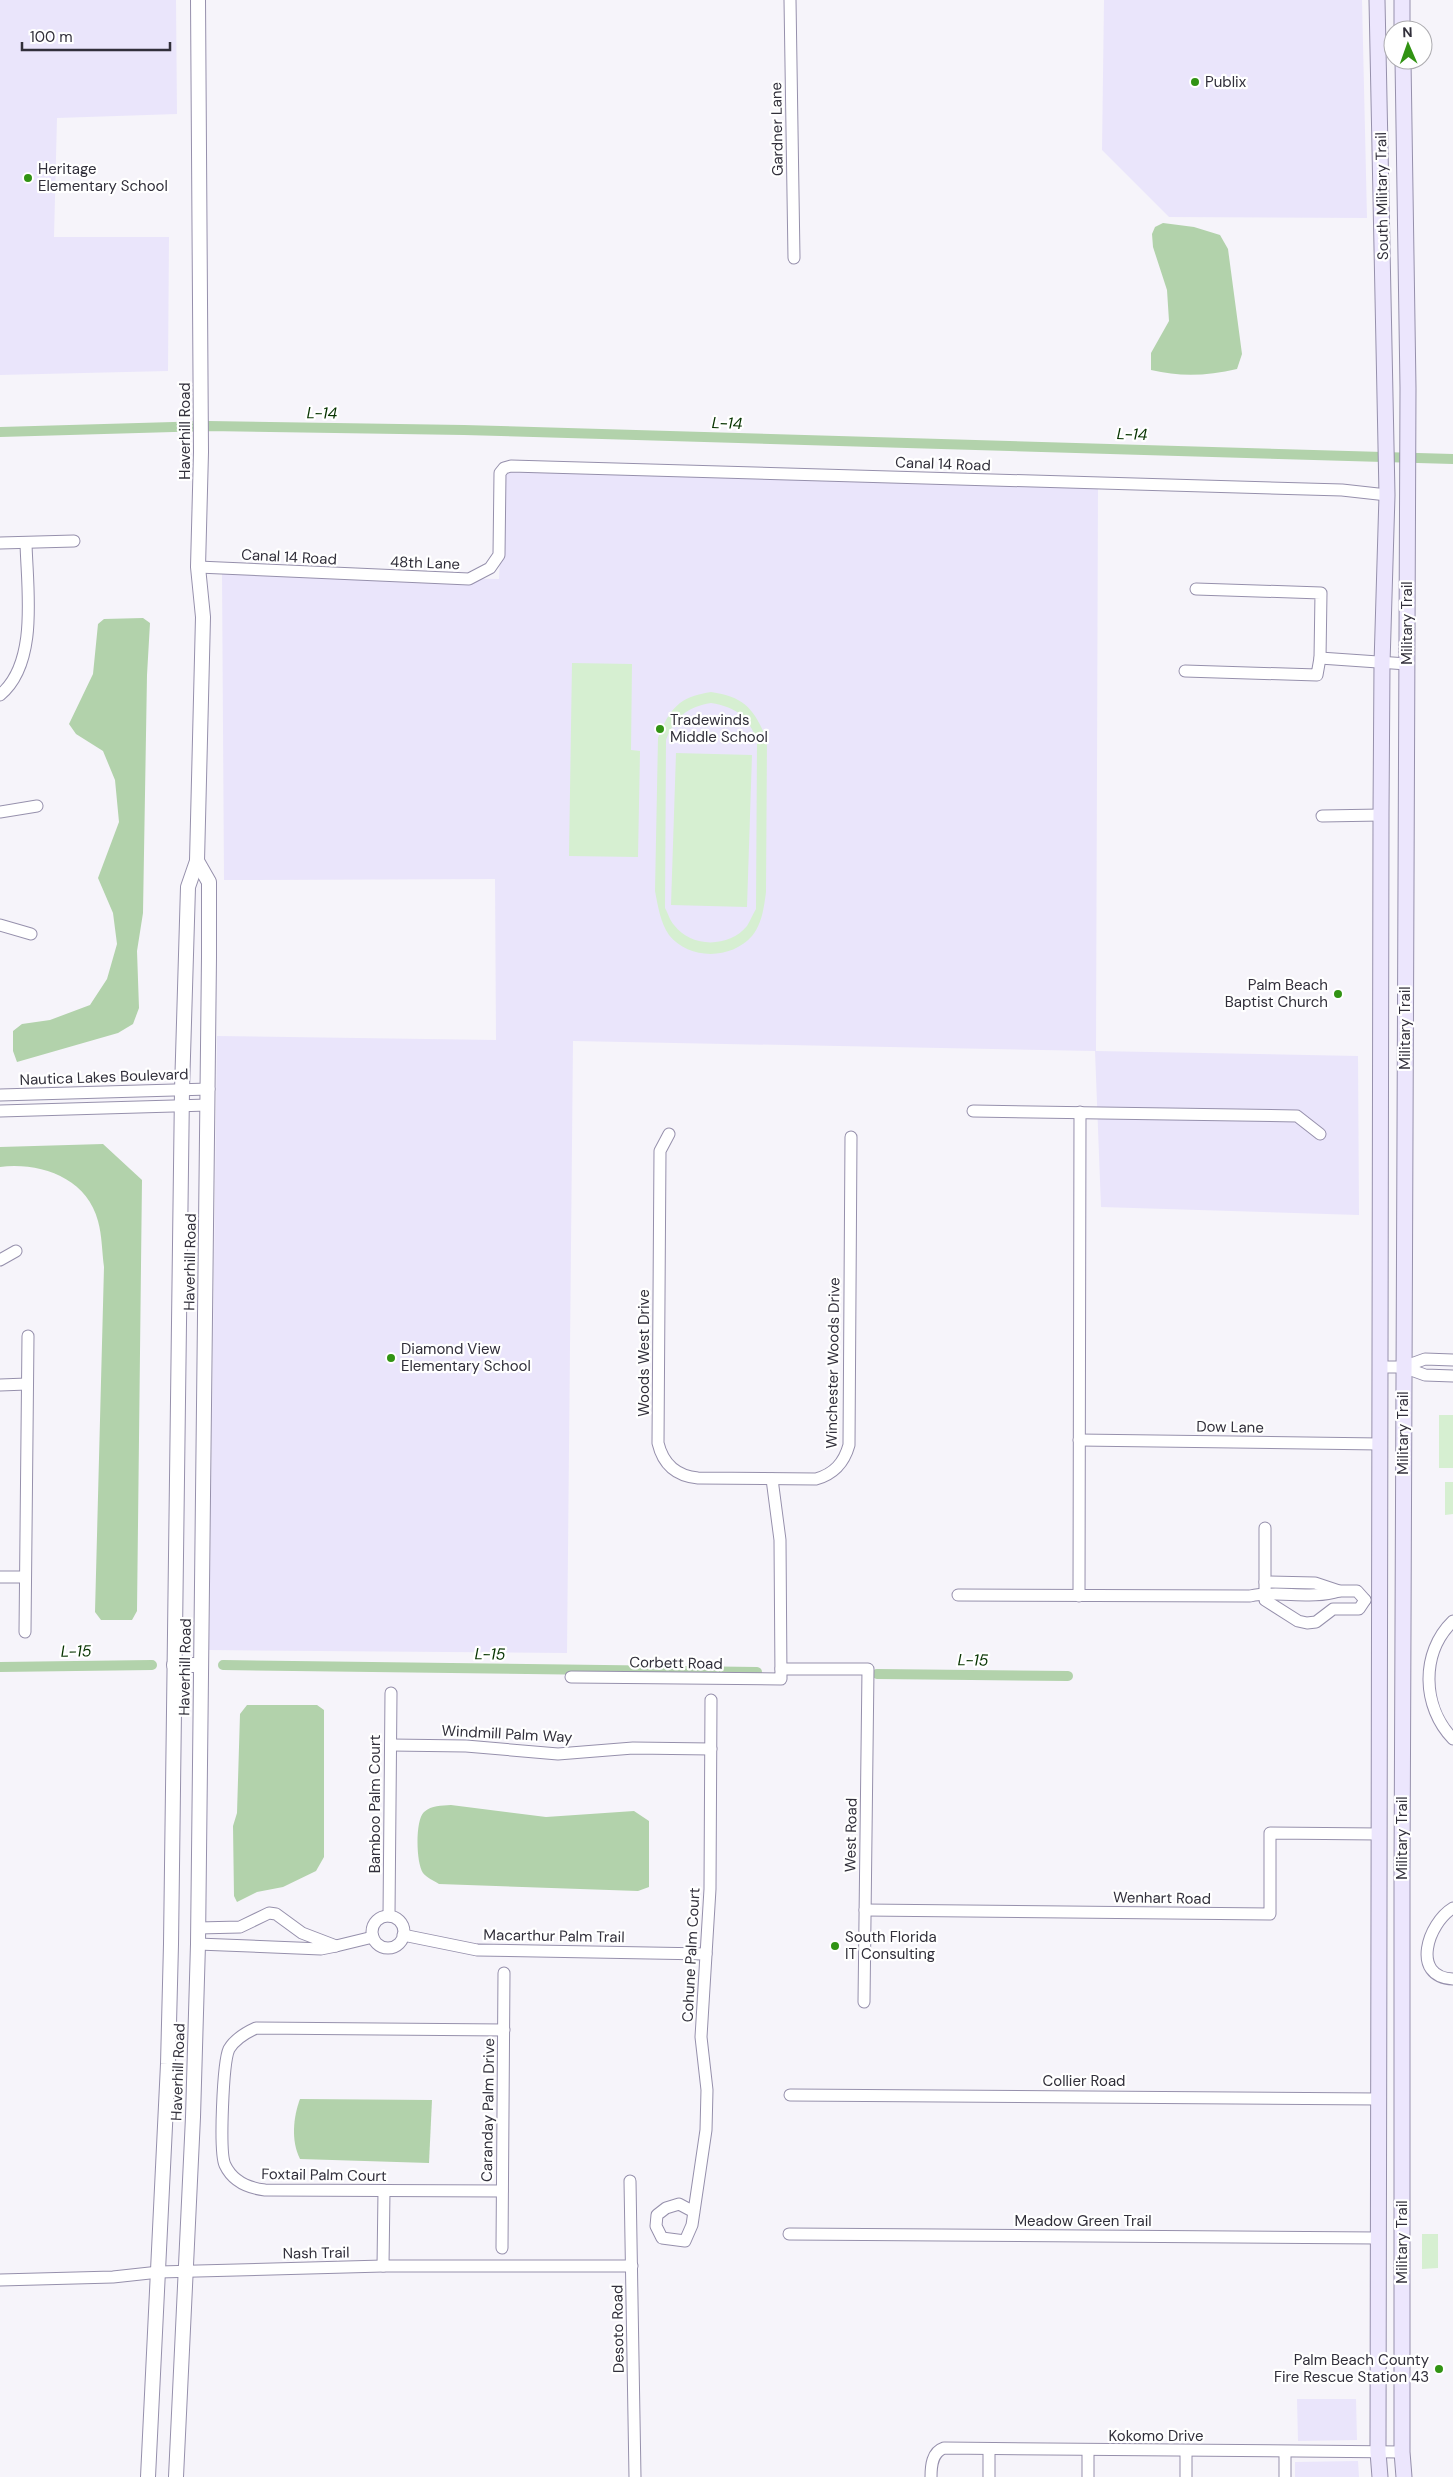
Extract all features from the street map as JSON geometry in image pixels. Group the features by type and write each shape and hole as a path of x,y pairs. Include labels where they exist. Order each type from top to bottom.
{"main road":[{"name":"South Military Trail","path":"1377,0 1386,392"},
{"path":"1402,0 1402,20"},
{"path":"1379,52 1390,104 1390,169 1397,180 1404,182"},
{"name":"South Military Trail","path":"1403,70 1408,388"},
{"path":"1382,204 1405,228"},
{"name":"Military Trail","path":"1404,2477 1402,2452 1402,1825 1408,388"},
{"name":"Military Trail","path":"1380,2477 1378,2452 1377,2238 1378,1706 1372,1601 1382,1367 1381,815 1382,664 1387,495 1386,392"},
{"path":"1378,1706 1388,1724 1389,1816 1402,1825"},
{"path":"1379,1834 1385,1838 1391,1850 1392,1958 1402,1976"}],"street":[{"name":"Haverhill Road","path":"148,2477 159,2272 170,1999 182,1090 188,887 197,861 203,617 198,567 202,452 198,0"},
{"name":"Gardner Lane","path":"790,0 794,258"},
{"name":"Canal 14 Road","path":"500,473 504,468 511,466 1332,490 1387,495"},
{"name":"48th Lane","path":"379,576 469,579 490,568 499,556 500,473"},
{"path":"0,543 74,541"},
{"path":"0,695 19,671 26,644 26,542"},
{"name":"Canal 14 Road","path":"198,567 379,576"},
{"path":"1185,671 1317,675 1320,658 1321,593 1196,589"},
{"path":"1320,658 1382,664 1407,664"},
{"path":"0,812 37,806"},
{"path":"1322,816 1381,815"},
{"name":"Haverhill Road","path":"176,2477 198,1944 209,1089 209,882 197,861"},
{"path":"0,925 32,934"},
{"name":"Nautica Lakes Boulevard","path":"0,1095 209,1089"},
{"name":"Nautica Lakes Boulevard","path":"0,1111 208,1105"},
{"path":"972,1111 1297,1116 1320,1134"},
{"path":"1079,1596 1080,1112"},
{"name":"Woods West Drive","path":"669,1134 660,1151 660,1450 671,1468 690,1478 772,1479"},
{"name":"Winchester Woods Drive","path":"772,1479 809,1480 823,1477 840,1465 849,1445 851,1138"},
{"path":"0,1260 16,1251"},
{"path":"24,1632 28,1336"},
{"path":"1382,1367 1403,1367 1425,1360 1453,1360"},
{"path":"1403,1367 1425,1375 1453,1376"},
{"path":"0,1384 28,1384"},
{"name":"Dow Lane","path":"1079,1440 1380,1444"},
{"path":"772,1479 780,1540 781,1674"},
{"path":"958,1596 1250,1596 1265,1588 1292,1588 1329,1594 1339,1591 1357,1591 1372,1601 1359,1609 1333,1609 1316,1622 1307,1623 1298,1621 1265,1600 1265,1588 1265,1528"},
{"path":"0,1577 25,1577"},
{"path":"1285,1612 1292,1588"},
{"path":"1453,1621 1442,1635 1433,1654 1429,1682 1434,1709 1440,1722 1453,1739"},
{"path":"174,1664 201,1665"},
{"name":"Corbett Road","path":"571,1677 781,1674 868,1669"},
{"name":"West Road","path":"864,2002 868,1669"},
{"name":"Bamboo Palm Court","path":"389,1916 391,1693"},
{"name":"Cohune Palm Court","path":"694,2212 706,2130 707,2090 701,2038 710,1889 711,1700"},
{"name":"Windmill Palm Way","path":"391,1745 466,1746 558,1754 633,1748 711,1749"},
{"name":"Wenhart Road","path":"865,1910 1270,1914 1270,1833 1379,1834"},
{"path":"1453,1908 1444,1915 1434,1928 1429,1944 1428,1960 1434,1974 1453,1979"},
{"path":"198,1928 240,1927 269,1912 276,1914 302,1932 336,1946"},
{"path":"389,1916 400,1922 403,1935 397,1944 386,1947 376,1942 372,1932 375,1922 389,1916"},
{"name":"Macarthur Palm Trail","path":"403,1935 477,1950 706,1954"},
{"path":"198,1944 321,1949 373,1937"},
{"name":"Caranday Palm Drive","path":"502,2248 504,1973"},
{"name":"Foxtail Palm Court","path":"502,2191 265,2190 249,2188 230,2173 222,2155 226,2060 229,2050 237,2039 256,2028 504,2030"},
{"name":"Collier Road","path":"790,2095 1378,2099"},
{"name":"Desoto Road","path":"630,2181 635,2477"},
{"path":"383,2266 384,2191"},
{"name":"Meadow Green Trail","path":"789,2234 1377,2238"},
{"name":"Nash Trail","path":"0,2280 113,2277 185,2271 383,2266 632,2266"},
{"name":"Kokomo Drive","path":"931,2477 931,2464 940,2450 1402,2452"},
{"path":"989,2450 989,2477"},
{"path":"1088,2450 1088,2477"},
{"path":"1186,2451 1186,2477"},
{"path":"1285,2452 1285,2477"}],"shaded area":[{"name":"Heritage Elementary School","path":"0,0 176,0 177,114 57,118 54,237 169,237 168,371 0,375"},
{"path":"1104,0 1362,0 1367,218 1169,217 1102,150"},
{"path":"1163,223 1194,227 1220,235 1228,249 1242,354 1237,369 1194,375 1172,374 1151,370 1151,353 1169,321 1167,290 1153,247 1152,234 1155,227"},
{"name":"Tradewinds Middle School","path":"504,472 1098,487 1096,1051 1358,1056 1359,1215 1101,1207 1095,1051 573,1041 567,1653 209,1650 217,1036 496,1040 495,879 224,880 222,574 499,579"},
{"path":"143,618 150,623 147,675 143,913 137,951 139,1008 133,1024 118,1033 17,1062 13,1051 13,1031 22,1024 50,1020 90,1005 107,979 117,944 113,913 98,878 119,822 115,780 103,751 76,734 69,724 93,674 98,624 104,619"},
{"path":"572,663 632,664 631,750 640,751 638,857 569,856"},
{"path":"711,692 723,694 740,701 747,706 758,720 767,740 766,892 762,915 752,936 743,944 722,953 710,954 687,949 669,935 661,919 655,891 658,738 667,719 677,706 683,701","holes":["711,703 734,710 746,719 757,741 756,909 747,926 739,933 730,938 710,942 690,938 681,933 665,908 666,740 673,725 689,710"]},
{"path":"676,753 752,755 747,907 671,905"},
{"path":"103,1144 142,1180 137,1611 132,1620 101,1620 95,1612 104,1267 98,1221 92,1206 84,1194 60,1176 31,1167 0,1167 0,1147"},
{"path":"1439,1415 1453,1415 1453,1468 1439,1468"},
{"path":"1445,1482 1453,1482 1453,1514 1445,1515"},
{"path":"247,1705 317,1705 324,1710 324,1857 316,1871 283,1887 257,1892 237,1902 234,1896 233,1826 237,1813 240,1714"},
{"path":"451,1805 546,1817 634,1811 649,1821 649,1887 638,1891 439,1884 424,1874 421,1868 418,1851 419,1824 424,1812 430,1808"},
{"path":"300,2099 432,2100 429,2163 300,2159 295,2145 294,2129"},
{"path":"1422,2234 1438,2234 1438,2268 1422,2269"},
{"path":"1297,2399 1356,2399 1357,2440 1298,2441"},
{"path":"1358,2461 1359,2477 1295,2477 1295,2462"}],"waterway":[{"name":"L-14","path":"0,432 208,426 464,430 1453,459"},
{"name":"L-15","path":"0,1667 152,1665"},
{"name":"L-15","path":"223,1665 757,1672"},
{"name":"L-15","path":"877,1674 1068,1676"}],"place":[{"name":"Publix","path":"1195,82"},
{"name":"Heritage Elementary School","path":"28,178"},
{"name":"Tradewinds Middle School","path":"660,729"},
{"name":"Palm Beach Baptist Church","path":"1338,994"},
{"name":"Diamond View Elementary School","path":"391,1358"},
{"name":"South Florida IT Consulting","path":"835,1946"},
{"name":"Palm Beach County Fire Rescue Station 43","path":"1439,2369"}]}
